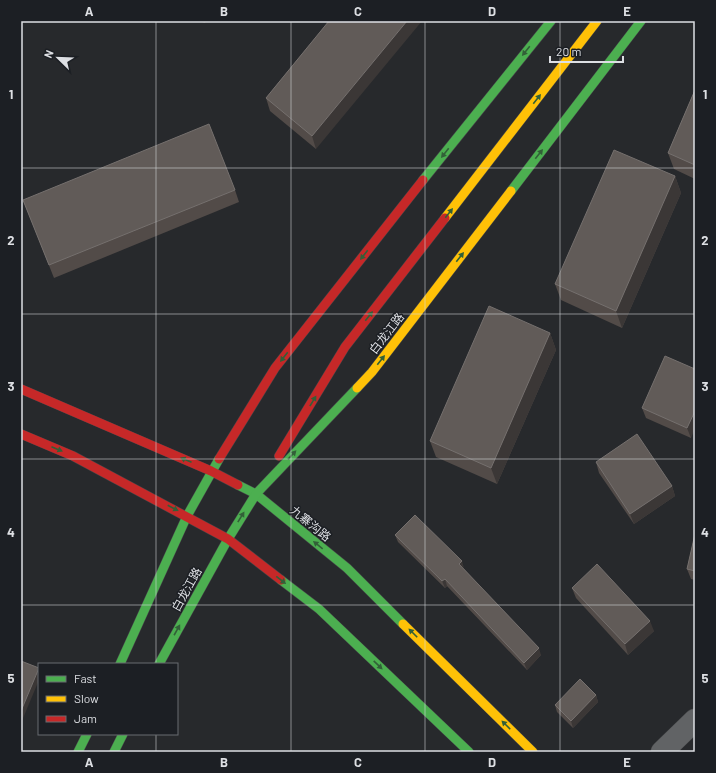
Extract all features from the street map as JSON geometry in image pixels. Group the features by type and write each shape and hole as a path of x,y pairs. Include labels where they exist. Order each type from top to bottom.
{"street":[{"path":"120,663 187,516 211,471 275,368 551,21"},
{"path":"256,494 346,347 597,21"},
{"name":"白龙江路","path":"160,663 228,539 256,494 372,372 641,21"},
{"name":"九寨沟路","path":"21,389 211,471 256,494 347,568 533,752"},
{"path":"21,434 73,456 228,539 319,609 470,752"},
{"path":"662,752 695,720"},
{"path":"78,752 86,735"},
{"path":"114,752 122,735"}],"building":[{"path":"329,21 407,21 312,136 266,98"},
{"path":"695,90 695,165 668,153"},
{"path":"209,124 235,190 49,265 23,200"},
{"path":"614,150 675,176 616,311 555,284"},
{"path":"489,306 550,333 491,468 430,441"},
{"path":"665,356 695,369 695,411 687,428 642,408"},
{"path":"637,434 672,486 630,514 596,462"},
{"path":"415,515 462,561 459,564 539,648 524,663 445,579 442,581 395,535"},
{"path":"695,534 695,571 687,569"},
{"path":"597,564 650,621 625,644 572,588"},
{"path":"21,661 38,668 38,670 21,711"},
{"path":"580,679 596,695 571,721 555,705"}],"traffic: fast":[{"path":"423,180 551,21"},
{"path":"511,191 641,21"},
{"path":"160,663 228,539 256,494 357,388"},
{"path":"120,663 187,516 219,459"},
{"path":"238,485 256,494 347,568 403,624"},
{"path":"281,580 319,609 469,752"},
{"path":"78,752 86,735"},
{"path":"114,752 122,735"}],"traffic: slow":[{"path":"445,218 597,21"},
{"path":"357,388 372,372 511,191"},
{"path":"403,624 533,752"}],"traffic: jam":[{"path":"219,459 275,368 423,180"},
{"path":"279,456 345,347 445,218"},
{"path":"21,389 211,471 238,485"},
{"path":"21,434 73,456 228,539 281,580"}]}
